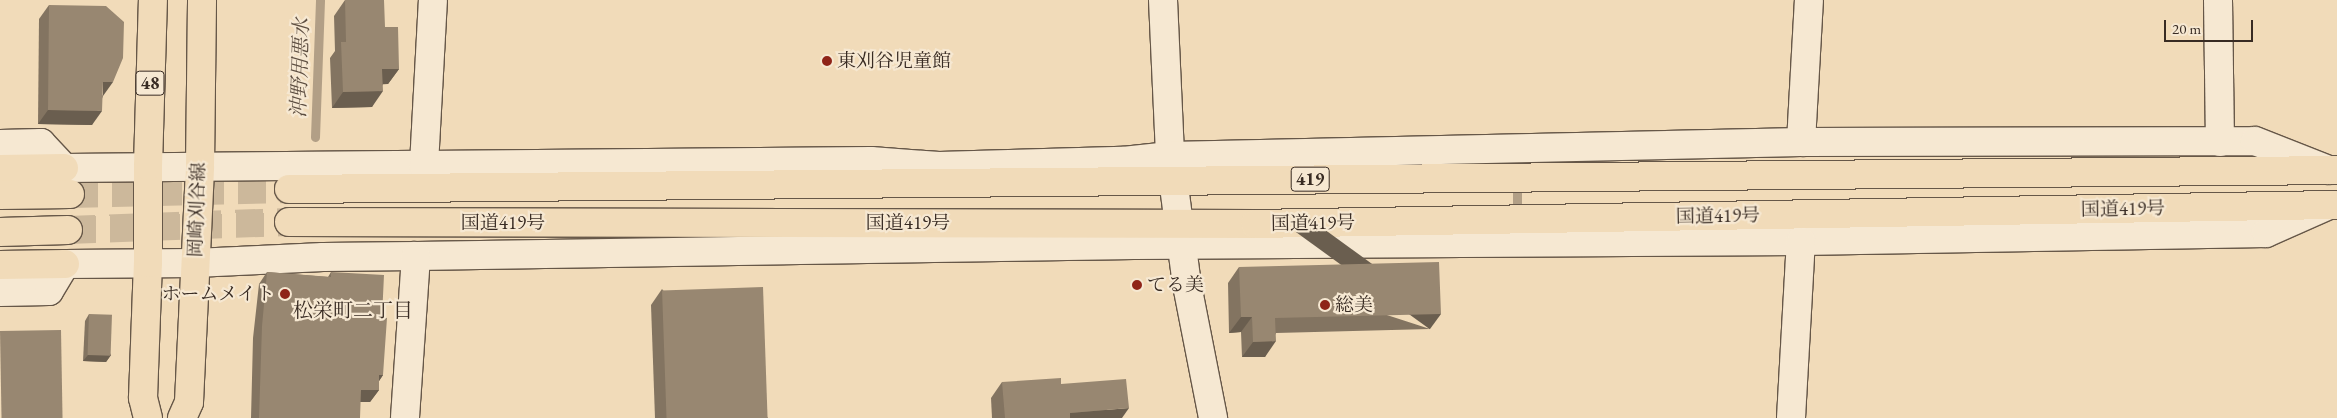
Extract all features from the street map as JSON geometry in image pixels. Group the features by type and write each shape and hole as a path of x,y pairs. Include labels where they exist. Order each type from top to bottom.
{"main road":[{"name":"48","path":"148,418 143,398 148,263 148,166 153,0"},
{"name":"岡崎刈谷線","path":"182,418 189,402 200,166 202,0"},
{"path":"0,169 64,168"},
{"name":"国道419号","path":"289,189 1172,168 2333,170"},
{"path":"0,196 70,194"},
{"name":"国道419号","path":"289,222 1180,234 2332,205"},
{"path":"0,232 68,230"},
{"path":"0,265 65,264"}],"street":[{"path":"424,165 433,0"},
{"path":"1163,0 1172,168 1180,234 1213,418"},
{"path":"1801,142 1809,0"},
{"path":"2218,0 2220,142"},
{"path":"0,144 41,143 64,168 871,161 939,166 1122,161 1172,168 1801,142 2255,141 2333,170"},
{"path":"0,292 48,291 65,264 195,263 323,257 1180,234 1801,241 2266,233 2332,205"},
{"path":"1790,418 1801,241"},
{"path":"406,418 416,256"}],"building":[{"path":"345,0 384,0 385,27 398,27 399,69 382,69 383,91 343,92 341,42 346,42"},
{"path":"49,5 106,6 124,22 123,58 113,82 103,82 102,111 48,110"},
{"path":"1439,262 1441,314 1275,318 1276,341 1253,342 1252,317 1241,317 1239,267"},
{"path":"267,272 331,277 331,272 384,275 382,317 387,318 383,375 379,375 379,390 361,390 360,418 259,418 262,326"},
{"path":"763,287 768,418 667,418 662,291"},
{"path":"89,314 112,315 111,356 88,355"},
{"path":"61,330 63,418 2,418 0,331"},
{"path":"1061,378 1061,384 1126,379 1129,408 1070,413 1070,418 1005,418 1002,382"}],"waterway":[{"name":"沖野用悪水","path":"315,137 320,0"},
{"path":"1517,179 1517,216"}],"tunnel":[{"path":"70,194 289,189"},
{"path":"68,230 289,222"}],"place":[{"name":"東刈谷児童館","path":"827,61"},
{"name":"てる美","path":"1137,285"},
{"name":"ホームメイト","path":"285,294"},
{"name":"総美","path":"1325,305"}],"district":[{"name":"松栄町二丁目","path":"353,310"}]}
